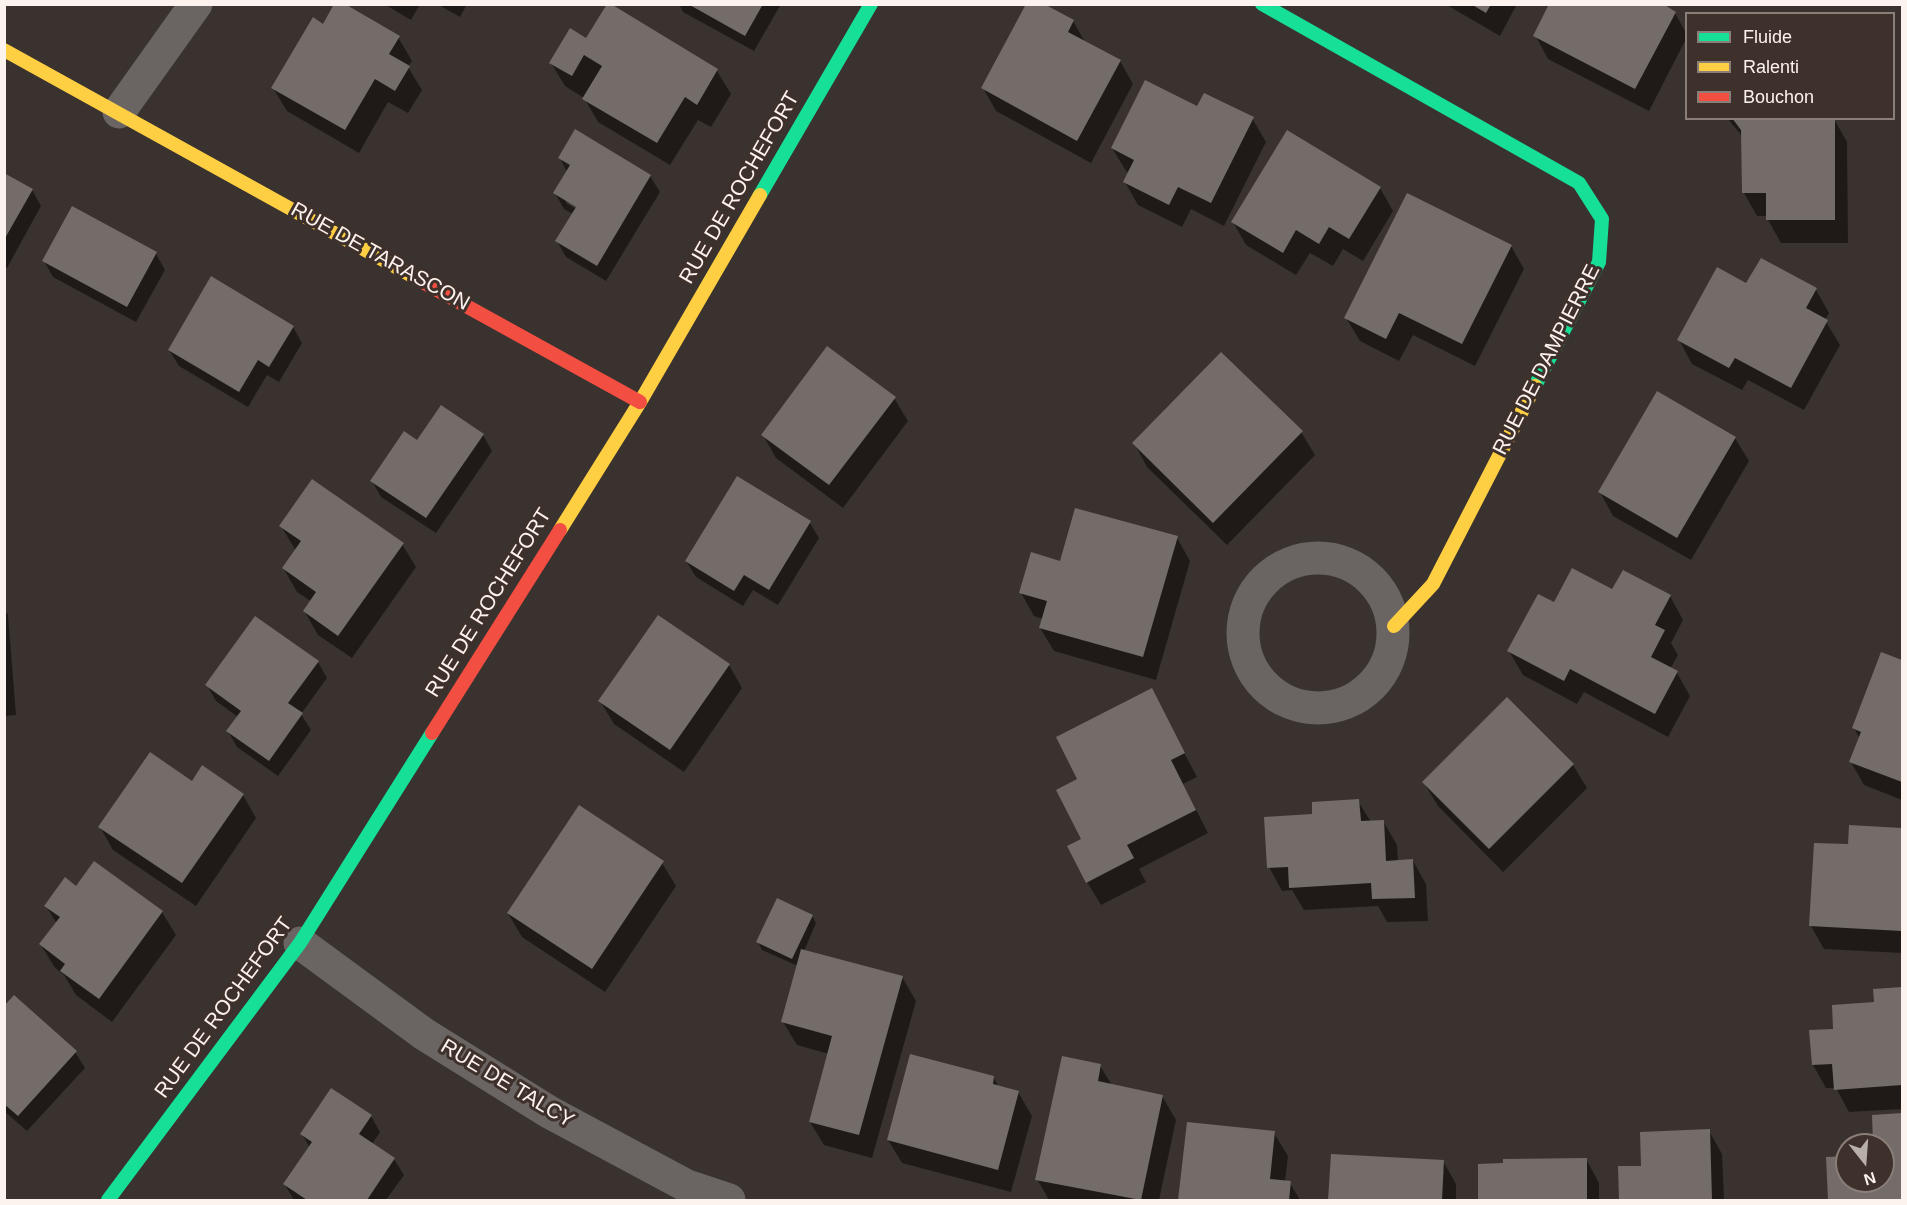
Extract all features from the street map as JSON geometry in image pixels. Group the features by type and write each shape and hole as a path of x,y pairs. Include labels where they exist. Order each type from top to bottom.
{"street":[{"path":"119,112 196,4"},
{"name":"RUE DE ROCHEFORT","path":"108,1200 300,943 640,402 871,4"},
{"name":"RUE DE DAMPIERRE","path":"1262,4 1579,183 1602,219 1599,262 1433,584 1394,626"},
{"name":"RUE DE TARASCON","path":"4,50 640,402"},
{"path":"1308,558 1332,559 1347,564 1355,567 1374,582 1388,603 1394,626 1392,652 1381,676 1364,694 1341,705 1316,709 1290,704 1269,691 1252,671 1243,647 1243,623 1250,599 1264,580 1284,565 1308,558"},
{"name":"RUE DE TALCY","path":"300,943 424,1034 549,1112 687,1186 729,1200"}],"building":[{"path":"334,4 345,4 400,36 389,54 410,66 395,91 375,79 345,130 271,88 313,17 323,24"},
{"path":"607,4 611,4 718,69 697,105 685,97 657,143 582,99 602,66 584,55 572,76 549,63 570,28 586,38"},
{"path":"688,4 763,4 745,36"},
{"path":"1026,4 1044,4 1074,20 1068,32 1121,60 1077,141 981,88"},
{"path":"1471,4 1491,4 1486,13"},
{"path":"1549,4 1663,4 1676,12 1635,89 1533,36"},
{"path":"1145,80 1197,106 1204,93 1254,117 1211,203 1178,187 1169,205 1123,182 1134,160 1111,148"},
{"path":"1734,120 1835,120 1835,220 1766,220 1766,193 1742,193 1741,130"},
{"path":"575,129 651,175 597,266 555,241 576,207 553,193 570,165 558,158"},
{"path":"1287,130 1381,187 1349,239 1329,227 1319,244 1296,230 1283,253 1231,222"},
{"path":"4,173 33,189 4,240"},
{"path":"1407,193 1512,245 1462,344 1399,313 1386,339 1344,318"},
{"path":"72,206 157,252 127,307 42,261"},
{"path":"1761,258 1817,288 1806,308 1828,320 1791,388 1735,358 1729,368 1677,340 1717,267 1746,283"},
{"path":"211,276 294,326 269,367 258,360 239,392 168,350"},
{"path":"827,346 896,397 829,485 761,435"},
{"path":"1221,352 1303,431 1213,523 1132,443"},
{"path":"1657,391 1736,437 1677,538 1598,492"},
{"path":"441,405 484,434 426,518 370,481 404,431 417,440"},
{"path":"737,476 811,521 769,590 744,575 734,591 685,561"},
{"path":"312,479 404,543 338,636 303,611 316,592 282,568 301,541 279,526"},
{"path":"1075,508 1178,536 1143,657 1039,628 1047,601 1019,593 1031,552 1060,561"},
{"path":"1572,568 1612,589 1623,570 1671,595 1655,625 1665,630 1651,657 1678,671 1655,714 1570,669 1564,681 1507,651 1538,594 1554,602"},
{"path":"658,615 730,664 670,750 598,701"},
{"path":"255,616 319,661 288,703 303,713 269,761 226,731 241,711 205,685"},
{"path":"1881,652 1902,660 1902,782 1849,762 1861,732 1852,728"},
{"path":"1152,688 1185,753 1171,760 1196,810 1127,845 1134,858 1086,883 1067,846 1081,839 1056,790 1077,779 1056,737"},
{"path":"1507,697 1574,764 1489,849 1422,782"},
{"path":"150,752 192,781 202,765 244,794 182,883 98,827"},
{"path":"1359,799 1361,821 1384,820 1386,861 1413,859 1415,898 1372,899 1371,883 1289,888 1288,867 1267,868 1264,817 1312,814 1312,802"},
{"path":"579,805 664,861 592,969 507,913"},
{"path":"1849,825 1902,828 1902,931 1809,926 1814,843 1848,844"},
{"path":"94,861 163,911 99,999 60,971 65,964 39,944 60,917 44,906 65,877 76,886"},
{"path":"777,898 813,915 792,959 756,942"},
{"path":"801,949 903,976 859,1135 809,1122 832,1036 781,1022"},
{"path":"1902,987 1902,1085 1834,1090 1832,1064 1812,1065 1809,1030 1833,1029 1832,1005 1874,1002 1873,989"},
{"path":"14,995 77,1051 18,1116 4,1104 4,1006"},
{"path":"910,1054 994,1076 993,1084 1019,1091 998,1170 887,1140"},
{"path":"1062,1056 1101,1064 1098,1081 1163,1095 1141,1200 1035,1180"},
{"path":"331,1088 372,1115 359,1134 395,1158 367,1200 307,1200 283,1184 312,1142 300,1134"},
{"path":"1902,1113 1902,1200 1828,1200 1826,1157 1835,1157 1835,1193 1895,1193 1895,1133 1873,1133 1872,1115"},
{"path":"1187,1122 1275,1131 1270,1179 1291,1181 1289,1200 1178,1200"},
{"path":"1710,1129 1712,1200 1619,1200 1618,1166 1641,1166 1640,1132"},
{"path":"1331,1154 1444,1160 1442,1200 1328,1200"},
{"path":"1587,1158 1587,1200 1478,1200 1478,1164 1503,1163 1503,1159"}],"traffic: fast":[{"path":"760,195 871,4"},
{"path":"1262,4 1579,183 1602,219 1599,262 1535,386"},
{"path":"108,1200 300,943 432,733"}],"traffic: slow":[{"path":"4,50 421,281"},
{"path":"560,530 640,402 760,195"},
{"path":"1394,626 1433,584 1535,386"}],"traffic: jam":[{"path":"421,281 640,402"},
{"path":"432,733 560,530"}]}
